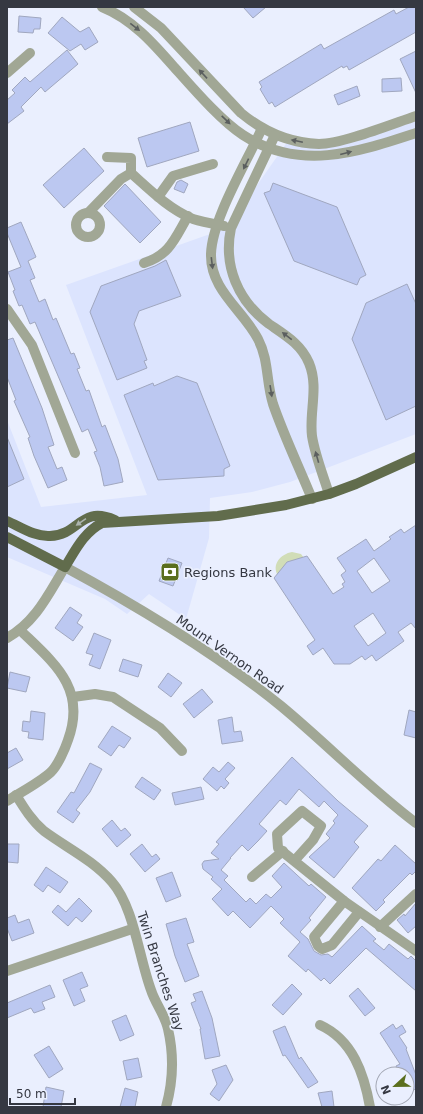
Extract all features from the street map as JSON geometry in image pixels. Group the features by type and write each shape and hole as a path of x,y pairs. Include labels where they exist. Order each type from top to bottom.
{"main road":[{"path":"65,567 85,537 92,529 102,523 236,514 312,499 371,478 416,457"},
{"path":"7,520 38,535 52,536 64,533 94,515 105,516 117,521"},
{"name":"Mount Vernon Road","path":"7,537 65,567"}],"street":[{"path":"102,7 122,17 147,36 188,83 228,123 243,135 269,148 282,152 313,156 336,156 416,133"},
{"path":"134,7 161,28 241,113 275,136 320,144 347,138 416,116"},
{"path":"7,73 30,53"},
{"path":"262,128 217,225 211,248 213,272 221,290 252,329 263,349 273,402 312,499"},
{"path":"275,136 231,228 228,241 229,264 238,288 261,318 296,344 309,363 314,388 312,436 329,494"},
{"path":"107,157 131,158 131,173 158,197 188,216 231,228"},
{"path":"158,197 173,176 213,164"},
{"path":"89,212 121,179 131,173"},
{"path":"144,263 156,259 170,247 188,216"},
{"path":"7,309 32,346 75,453"},
{"path":"7,638 20,630 44,601 65,567"},
{"name":"Mount Vernon Road","path":"65,567 176,630 252,684 283,708 375,790 416,823"},
{"path":"7,801 51,771 66,747 73,726 73,697 65,680 53,662 20,630"},
{"path":"73,697 95,694 113,697 160,728 182,751"},
{"name":"Twin Branches Way","path":"16,795 29,815 44,830 96,865 113,883 124,900 151,991 168,1027 172,1055 171,1091 166,1107"},
{"path":"295,860 313,840 321,826 302,811 277,834 278,848 380,928 416,951"},
{"path":"252,877 283,851"},
{"path":"380,928 416,894"},
{"path":"344,901 314,937 318,946 322,949 332,945 359,912"},
{"path":"7,971 132,929"},
{"path":"320,1024 329,1029 355,1057 361,1070 370,1107"}],"shaded area":[{"path":"416,114 416,434 290,482 252,492 210,498 209,538 186,619 149,594 127,614 105,599 7,557 7,420 41,507 147,495 66,285 227,228 288,141 343,143"}],"green space":[{"path":"292,552 301,554 304,558 287,562 278,576 276,572 276,564 278,560 284,555"}],"building":[{"path":"243,7 266,7 253,18"},
{"path":"409,7 416,7 416,32 349,70 347,66 343,68 342,66 275,107 272,102 269,104 260,89 262,87 259,82 321,44 324,49 394,10 396,14"},
{"path":"19,16 41,18 40,29 34,29 33,33 18,32"},
{"path":"62,17 80,32 89,27 98,42 85,50 81,44 70,51 48,33"},
{"path":"67,50 78,64 45,92 41,87 21,107 24,111 7,124 7,100 15,93 12,90 25,77 30,82"},
{"path":"416,51 416,93 400,59"},
{"path":"401,78 402,91 382,92 382,79"},
{"path":"357,86 360,96 338,105 334,95"},
{"path":"190,122 199,151 147,167 138,138"},
{"path":"84,148 104,171 64,208 43,185"},
{"path":"181,180 188,184 184,193 174,189 177,182"},
{"path":"273,183 337,207 366,275 360,278 357,285 294,261 264,193 270,191"},
{"path":"125,184 161,222 140,243 104,206"},
{"path":"21,222 36,257 28,261 35,278 30,280 39,302 45,299 53,320 56,318 71,354 74,353 80,368 77,369 86,391 89,390 102,427 105,425 118,459 123,482 104,486 100,467 94,452 97,451 88,429 82,432 35,322 30,324 22,305 19,306 13,291 15,290 8,272 21,267 7,233 7,228"},
{"path":"166,260 181,296 139,311 134,324 147,360 144,361 147,368 117,380 90,312 101,286 155,266"},
{"path":"407,284 416,304 416,406 386,420 352,339 366,303"},
{"path":"13,338 42,408 54,445 48,447 57,469 62,467 67,480 48,488 34,456 28,438 30,437 14,401 16,400 7,377 7,340"},
{"path":"177,376 197,383 230,466 224,469 224,476 158,480 124,395 153,383 154,386"},
{"path":"7,437 24,479 7,487"},
{"path":"416,525 416,629 411,623 398,632 404,641 376,661 372,655 365,660 362,656 350,664 334,664 323,648 313,655 307,646 315,640 274,578 287,562 307,556 333,594 344,587 342,584 345,582 341,575 346,571 337,558 366,539 374,551 391,539 389,537 401,529 404,533","holes":["374,558 390,581 372,593 357,571","373,613 386,633 368,646 354,626"]},
{"name":"Regions Bank","path":"168,558 182,563 173,586 159,581"},
{"path":"70,607 82,615 77,623 83,627 73,641 55,628"},
{"path":"94,633 111,640 100,669 89,665 93,655 86,653"},
{"path":"123,659 142,665 138,677 119,671"},
{"path":"10,672 30,677 26,692 7,688"},
{"path":"168,673 182,683 171,697 158,687"},
{"path":"202,689 213,702 194,718 183,704"},
{"path":"409,710 416,712 416,738 404,735"},
{"path":"31,711 45,713 43,740 28,738 29,732 22,731 23,721 30,722"},
{"path":"232,717 234,732 241,731 243,741 222,744 218,720"},
{"path":"112,726 131,738 124,748 119,745 111,756 98,747"},
{"path":"16,748 23,760 7,769 7,753"},
{"path":"292,757 338,801 368,826 354,842 359,847 334,878 309,857 330,838 326,834 335,823 333,821 338,815 324,801 319,807 299,789 286,805 280,800 259,824 267,831 248,851 242,845 230,858 221,870 228,876 224,880 246,902 250,898 256,904 266,894 271,898 282,887 272,876 284,863 309,886 311,884 326,897 309,918 311,920 300,932 308,939 314,951 321,955 328,954 332,957 362,926 376,939 373,941 384,950 389,944 408,959 411,956 416,961 416,991 366,948 330,984 324,978 321,981 308,969 306,972 288,956 300,942 280,923 284,919 271,906 250,928 233,911 228,916 212,899 222,889 211,879 213,877 203,869 202,864 204,861 219,859 211,853 219,844 216,842"},
{"path":"228,762 235,768 225,779 229,783 224,789 221,786 217,791 203,779 213,767 219,772"},
{"path":"90,763 102,769 90,792 76,810 80,813 73,823 57,812 71,792 74,793"},
{"path":"142,777 161,790 154,800 135,787"},
{"path":"201,787 204,799 175,805 172,793"},
{"path":"112,820 121,831 125,828 131,835 117,847 102,829"},
{"path":"7,844 19,844 18,863 7,862"},
{"path":"142,844 152,857 156,854 160,859 145,872 130,854"},
{"path":"395,845 416,864 416,871 412,875 410,873 383,900 385,902 376,911 352,888 378,859 381,861"},
{"path":"46,867 68,882 60,893 48,885 43,892 34,885"},
{"path":"172,872 181,896 166,902 156,878"},
{"path":"79,898 92,911 82,922 76,917 68,926 52,912 58,905 66,912"},
{"path":"416,903 416,926 408,933 397,920 404,914 405,916"},
{"path":"15,915 18,923 29,919 34,933 12,941 7,928 7,918"},
{"path":"186,918 194,942 187,944 199,976 185,982 175,956 166,924"},
{"path":"82,972 88,986 80,989 85,1001 74,1006 63,980"},
{"path":"292,984 302,994 283,1015 272,1005"},
{"path":"50,985 55,997 42,1002 45,1009 34,1013 31,1008 7,1018 7,1003"},
{"path":"358,988 375,1008 365,1016 349,996"},
{"path":"202,991 212,1018 220,1056 205,1059 201,1029 191,1003 196,1001 193,994"},
{"path":"126,1015 134,1035 120,1041 112,1021"},
{"path":"393,1024 396,1029 402,1025 406,1032 399,1036 407,1048 406,1049 413,1066 396,1066 400,1064 380,1033"},
{"path":"285,1026 299,1059 301,1057 318,1082 308,1088 285,1055 283,1056 273,1031"},
{"path":"49,1046 63,1069 49,1078 34,1055"},
{"path":"138,1058 142,1077 127,1080 123,1061"},
{"path":"226,1065 233,1080 219,1101 210,1094 217,1084 212,1070"},
{"path":"415,1072 416,1075 415,1089"},
{"path":"46,1087 64,1091 61,1107 43,1107"},
{"path":"125,1088 138,1092 135,1107 120,1107"},
{"path":"332,1091 334,1107 322,1107 318,1093"}],"place":[{"name":"Regions Bank","path":"170,572"}]}
